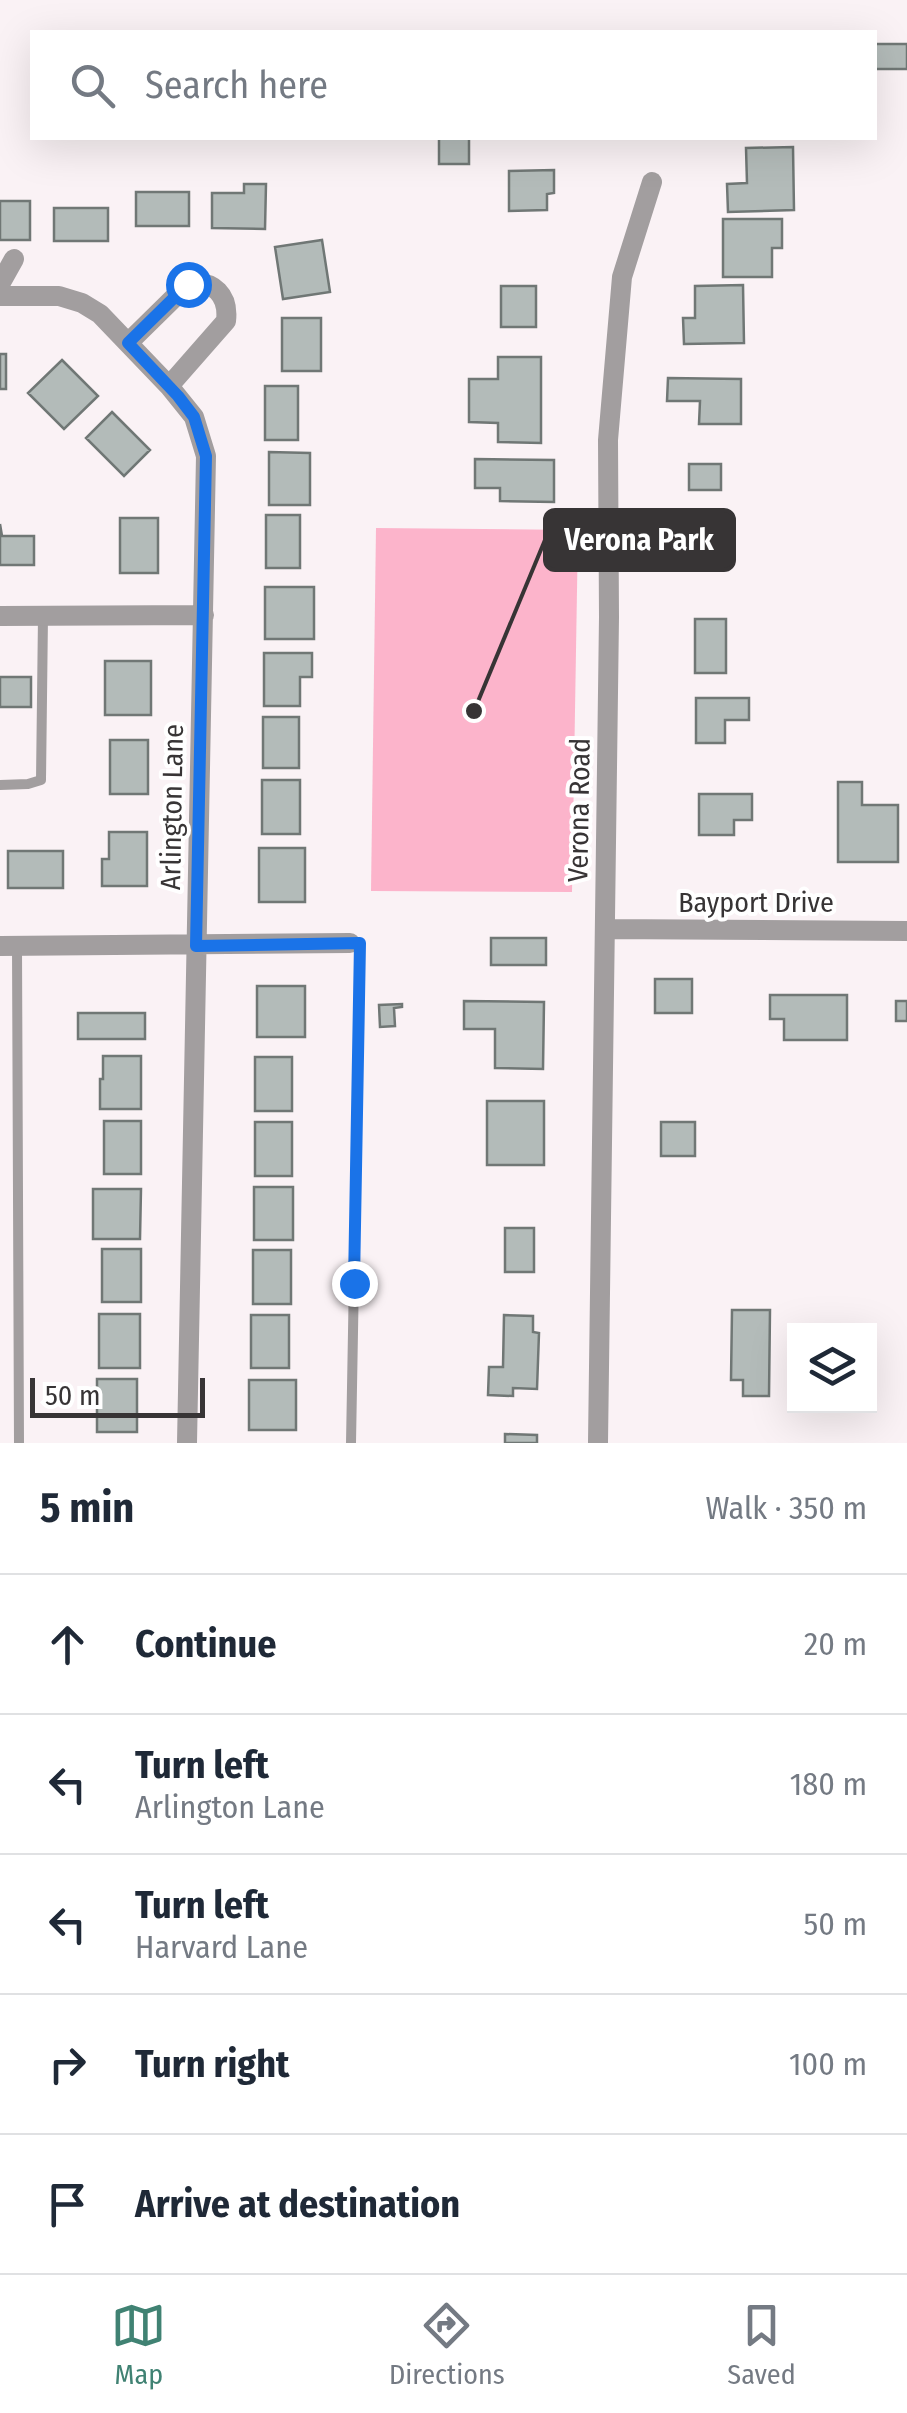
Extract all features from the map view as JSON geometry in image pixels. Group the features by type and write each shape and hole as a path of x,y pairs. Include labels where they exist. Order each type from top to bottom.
{"street":[{"name":"Verona Road","path":"598,1443 608,440 622,277 652,182"},
{"path":"0,284 14,259"},
{"path":"128,343 188,284 210,284 222,294 226,322 169,386"},
{"name":"Arlington Lane","path":"0,296 59,296 100,314 194,417 206,456 187,1443"},
{"path":"0,616 204,615"},
{"name":"Bayport Drive","path":"605,930 907,930"},
{"path":"8,946 350,943"}],"lane":[{"path":"0,785 41,780 43,616"},
{"path":"350,943 360,943 351,1443"},
{"path":"8,946 19,1443"}],"shaded area":[{"path":"376,528 578,530 572,892 371,891"}],"building":[{"path":"877,44 907,44 907,69 877,69"},
{"path":"439,140 469,140 469,164 439,164"},
{"path":"793,147 794,210 728,212 727,184 747,183 746,148"},
{"path":"554,170 554,193 547,194 547,210 509,211 509,171"},
{"path":"244,184 266,184 265,229 212,228 212,193 244,193"},
{"path":"136,192 189,192 189,226 136,226"},
{"path":"0,201 30,201 30,240 0,240"},
{"path":"54,208 108,208 108,241 54,241"},
{"path":"723,219 782,219 782,248 772,248 772,277 723,277"},
{"path":"322,240 330,292 283,299 275,247"},
{"path":"743,285 744,343 684,344 683,318 695,318 695,286"},
{"path":"501,286 536,286 536,327 501,327"},
{"path":"282,318 321,318 321,371 282,371"},
{"path":"0,354 6,354 6,389 0,389"},
{"path":"498,357 541,357 541,443 498,442 498,423 469,422 469,379 498,379"},
{"path":"62,360 98,396 64,429 28,393"},
{"path":"668,378 741,379 741,424 699,424 700,401 667,401"},
{"path":"265,386 298,386 298,440 265,440"},
{"path":"112,412 150,450 124,476 86,438"},
{"path":"269,452 310,453 310,505 269,505"},
{"path":"475,459 554,460 554,502 500,501 500,488 475,488"},
{"path":"689,464 721,464 721,490 689,490"},
{"path":"266,515 300,515 300,568 266,568"},
{"path":"120,518 158,518 158,573 120,573"},
{"path":"0,524 2,536 34,536 34,565 0,565"},
{"path":"265,587 314,587 314,639 265,639"},
{"path":"695,619 726,619 726,673 695,673"},
{"path":"264,653 312,653 312,677 300,677 300,706 264,706"},
{"path":"105,661 151,661 151,715 105,715"},
{"path":"0,677 31,677 31,707 0,707"},
{"path":"696,698 749,698 749,720 725,720 725,743 696,743"},
{"path":"263,717 299,717 299,768 263,768"},
{"path":"110,740 148,740 148,794 110,794"},
{"path":"262,780 300,780 300,834 262,834"},
{"path":"838,782 862,782 862,805 898,805 898,862 838,862"},
{"path":"699,794 752,794 752,820 734,820 734,835 699,835"},
{"path":"109,832 147,832 147,886 102,886 102,859 109,859"},
{"path":"259,848 305,848 305,902 259,902"},
{"path":"8,851 63,851 63,888 8,888"},
{"path":"491,938 546,938 546,965 491,965"},
{"path":"655,979 692,979 692,1013 655,1013"},
{"path":"257,986 305,986 305,1037 257,1037"},
{"path":"770,995 847,995 847,1040 784,1040 784,1019 770,1019"},
{"path":"464,1001 544,1002 543,1069 495,1068 495,1029 464,1029"},
{"path":"896,1001 907,1001 907,1021 896,1021"},
{"path":"402,1004 394,1008 395,1026 380,1027 379,1005"},
{"path":"78,1013 145,1013 145,1039 78,1039"},
{"path":"103,1056 141,1056 141,1109 100,1109"},
{"path":"255,1057 292,1057 292,1111 255,1111"},
{"path":"487,1101 544,1101 544,1165 487,1165"},
{"path":"104,1121 141,1121 141,1174 104,1174"},
{"path":"255,1122 292,1122 292,1176 255,1176"},
{"path":"661,1122 695,1122 695,1156 661,1156"},
{"path":"254,1187 293,1187 293,1240 254,1240"},
{"path":"93,1189 141,1189 140,1239 93,1239"},
{"path":"505,1228 534,1228 534,1272 505,1272"},
{"path":"102,1249 141,1249 141,1302 102,1302"},
{"path":"253,1250 291,1250 291,1304 253,1304"},
{"path":"732,1310 770,1310 769,1396 743,1396 743,1380 731,1380"},
{"path":"99,1314 140,1314 140,1368 99,1368"},
{"path":"251,1315 289,1315 289,1368 251,1368"},
{"path":"504,1315 533,1316 533,1332 539,1333 537,1389 513,1388 513,1396 488,1395 489,1367 503,1367"},
{"path":"97,1379 137,1379 137,1432 97,1432"},
{"path":"249,1380 296,1380 296,1430 249,1430"},
{"path":"505,1434 537,1435 537,1443 505,1443"}],"place":[{"name":"Verona Park","path":"474,711"}],"route":[{"path":"188,284 128,343 194,417 206,456 196,946 360,943 354,1283"}]}
